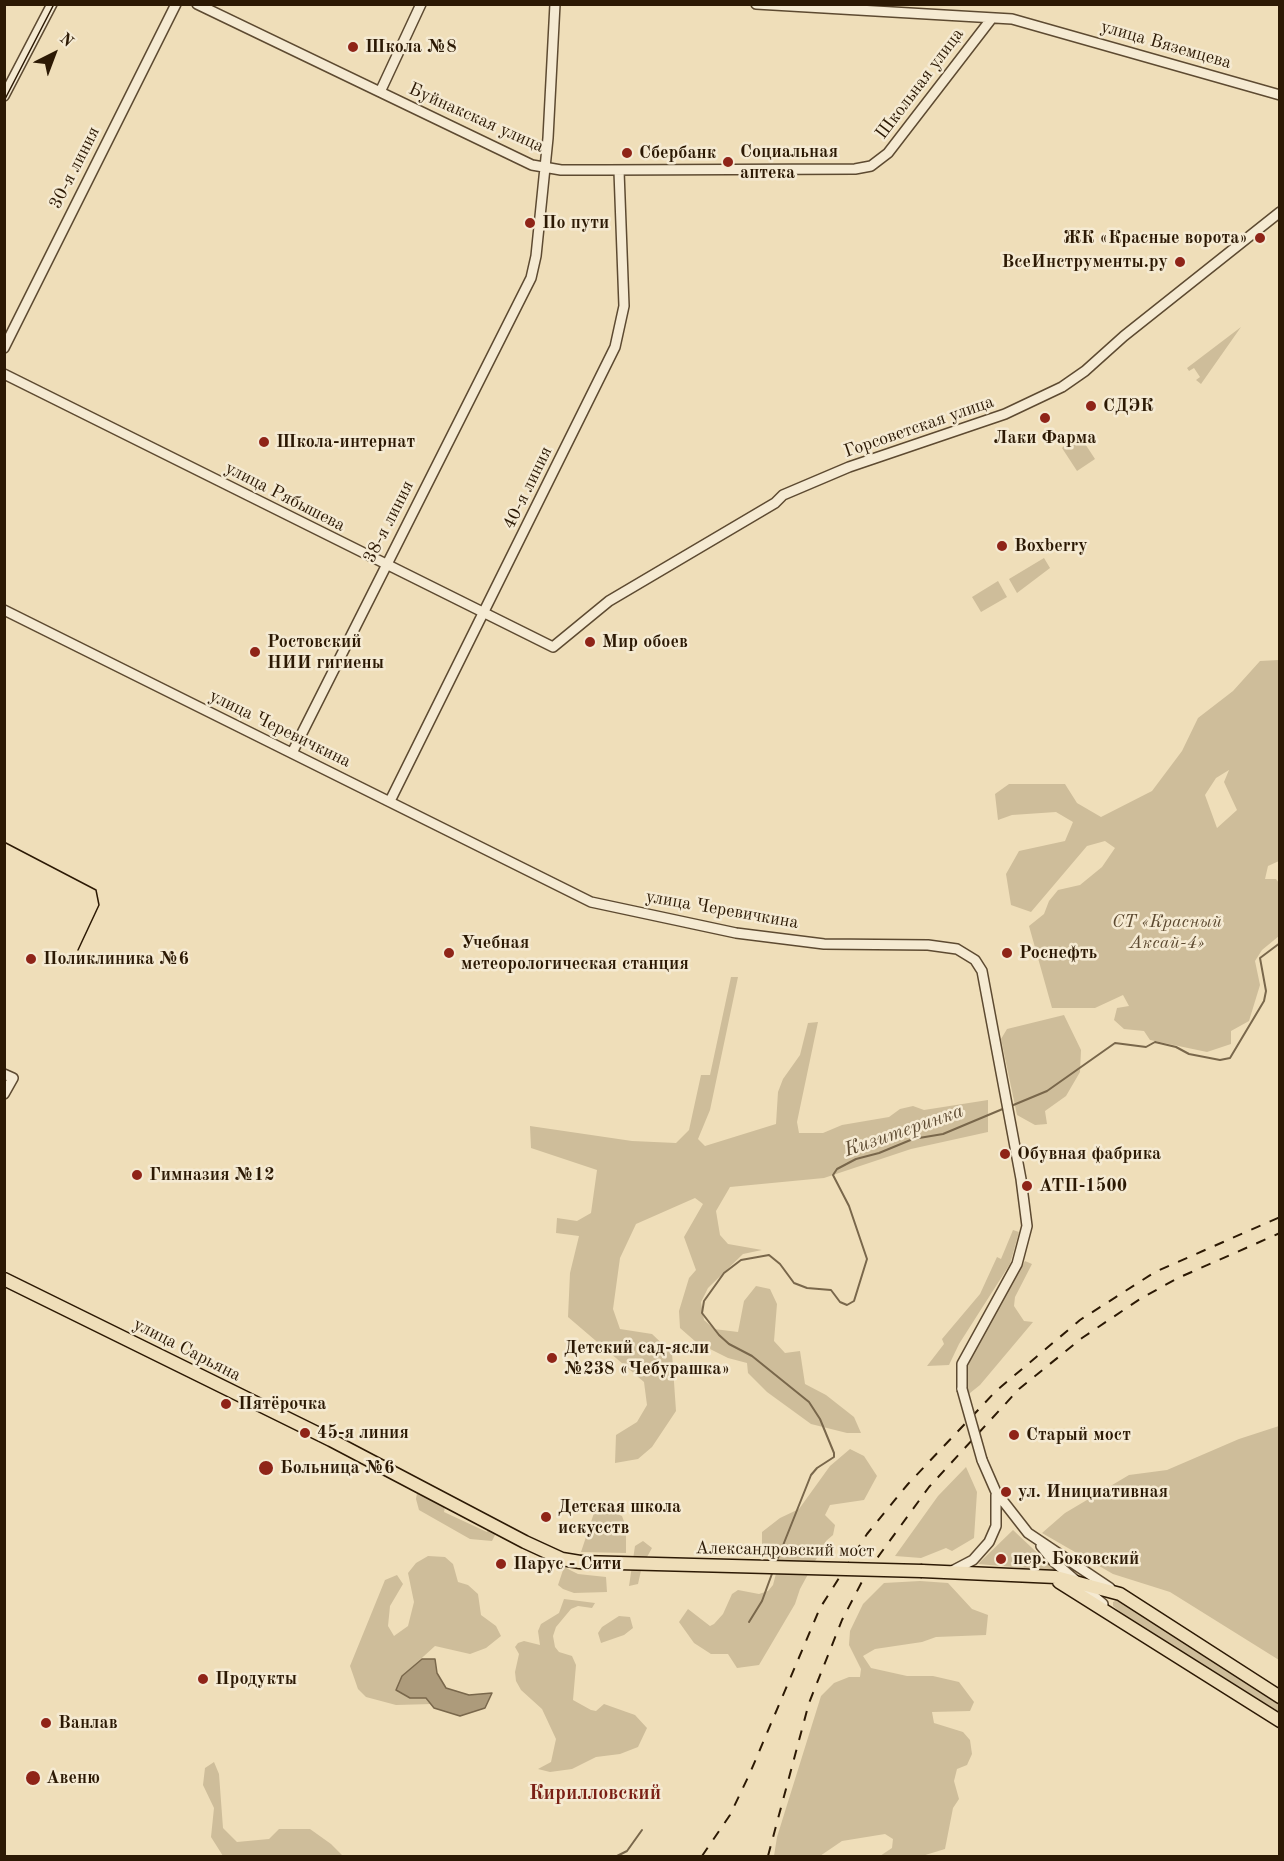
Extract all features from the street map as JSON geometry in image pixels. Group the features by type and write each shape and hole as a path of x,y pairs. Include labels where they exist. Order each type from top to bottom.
{"main road":[{"name":"улица Сарьяна","path":"4,1279 331,1440 525,1542 562,1559 580,1562"},
{"name":"Александровский мост","path":"580,1562 952,1571 1076,1581 1120,1594 1280,1697"},
{"path":"1047,1577 1073,1590 1280,1721"}],"street":[{"path":"4,96 51,4"},
{"name":"30-я линия","path":"4,348 176,4"},
{"name":"Буйнакская улица","path":"197,4 523,161 545,167 619,171 855,170 871,166"},
{"path":"380,92 421,4"},
{"name":"38-я линия","path":"292,753 531,278 536,256 545,167 555,4"},
{"name":"улица Вяземцева","path":"756,4 1012,19 1280,95"},
{"name":"Школьная улица","path":"871,166 888,153 992,18"},
{"name":"40-я линия","path":"390,801 485,614 615,347 624,306 619,171"},
{"name":"Горсоветская улица","path":"553,647 609,601 775,503 783,495 849,467 1005,414 1062,387 1085,371 1124,336 1280,212"},
{"name":"улица Рябышева","path":"4,374 385,566 553,647"},
{"name":"улица Черевичкина","path":"4,610 591,902 736,933 824,944 928,945 957,949 975,960 982,971 1021,1179 1027,1226 1023,1249 1017,1264 962,1364 962,1389 982,1460 996,1492"},
{"path":"4,1094 9,1076"},
{"path":"996,1492 1008,1511 1036,1539 1053,1561 1118,1618"},
{"path":"952,1571 973,1560 989,1542 996,1526 996,1492"},
{"path":"1036,1539 1120,1594"},
{"path":"1118,1618 1108,1601 1114,1595 1120,1594"}],"green space":[{"path":"1241,327 1201,384 1196,380 1200,377 1194,368 1189,371 1187,368"},
{"path":"1078,433 1095,459 1077,471 1062,448"},
{"path":"1044,558 1050,568 1017,593 1009,579"},
{"path":"998,581 1007,597 981,612 972,597"},
{"name":"СТ «Красный Аксай-4»","path":"1279,660 1279,861 1268,866 1265,879 1276,879 1279,883 1279,936 1262,950 1255,961 1260,985 1249,1021 1231,1031 1231,1044 1207,1052 1150,1040 1144,1031 1124,1029 1114,1020 1117,1008 1129,1006 1123,995 1095,1008 1052,1008 1029,926 1044,914 1049,901 1058,890 1080,885 1102,867 1115,848 1105,841 1087,846 1031,912 1011,905 1006,874 1019,851 1065,841 1073,822 1056,812 1012,815 998,820 995,794 1009,784 1065,784 1077,803 1101,817 1152,791 1182,751 1198,718 1233,691 1260,661","holes":["1229,770 1224,782 1237,810 1217,828 1205,795 1216,778"]},
{"path":"731,977 738,977 710,1110 698,1139 705,1146 776,1124 778,1092 783,1079 800,1055 808,1023 818,1022 797,1122 799,1133 823,1133 842,1125 889,1117 900,1109 913,1106 924,1110 988,1100 988,1132 911,1149 824,1178 730,1187 716,1211 720,1235 728,1244 762,1250 743,1254 708,1288 701,1302 704,1320 714,1329 738,1332 744,1301 756,1286 770,1289 777,1304 774,1341 785,1353 800,1351 805,1384 826,1395 854,1417 861,1433 847,1433 811,1424 767,1392 748,1373 747,1363 728,1358 696,1342 680,1328 679,1311 689,1278 696,1270 684,1237 703,1204 695,1198 636,1224 620,1258 613,1309 620,1329 652,1334 672,1353 676,1411 652,1447 638,1459 615,1463 616,1435 637,1422 647,1405 644,1382 568,1317 570,1273 579,1236 556,1233 557,1218 577,1221 591,1213 597,1170 531,1148 530,1126 632,1141 676,1143 689,1130 701,1075 710,1075"},
{"path":"1064,1015 1081,1050 1080,1072 1066,1096 1045,1111 1047,1124 1035,1125 1017,1115 1001,1039 1007,1029"},
{"path":"1013,1230 1019,1232 1010,1264 959,1344 949,1365 927,1366 944,1344 942,1339 980,1294 997,1257 1001,1259"},
{"path":"1025,1261 1032,1264 1015,1297 1014,1306 1024,1321 1033,1322 980,1385 965,1397 966,1363"},
{"path":"1279,1426 1279,1660 1170,1592 1113,1574 1042,1533 1065,1513 1129,1475 1167,1470 1239,1439"},
{"path":"850,1449 864,1456 877,1476 864,1500 830,1505 825,1515 835,1525 833,1535 826,1541 800,1589 795,1604 759,1665 737,1668 728,1654 711,1654 694,1643 679,1622 688,1609 710,1626 723,1614 732,1594 738,1590 759,1594 768,1591 773,1585 779,1562 774,1554 762,1548 762,1532 780,1518 799,1509 830,1466"},
{"path":"966,1467 977,1492 974,1538 952,1551 946,1548 921,1558 895,1556 938,1496"},
{"path":"417,1493 445,1507 444,1512 487,1532 488,1529 496,1533 492,1541 470,1539 419,1510"},
{"path":"599,1507 622,1516 626,1527 626,1553 581,1552 595,1510"},
{"path":"1013,1530 1048,1563 1059,1571 978,1564"},
{"path":"643,1541 652,1548 642,1566 638,1584 629,1586 635,1546"},
{"path":"428,1556 445,1557 453,1564 458,1582 468,1585 478,1594 481,1615 496,1626 501,1636 486,1648 470,1654 435,1646 402,1676 410,1698 426,1697 432,1704 396,1705 366,1697 358,1689 350,1666 385,1580 397,1575 403,1584 390,1606 388,1626 394,1636 408,1626 414,1602 408,1573 416,1563"},
{"path":"564,1567 578,1574 606,1577 607,1592 574,1593 563,1589 558,1585"},
{"path":"920,1581 948,1583 972,1609 988,1615 986,1635 936,1637 922,1642 875,1649 863,1656 871,1668 907,1676 933,1676 959,1682 974,1702 970,1711 932,1712 934,1723 963,1732 970,1740 972,1754 967,1765 957,1769 954,1781 959,1799 953,1808 945,1849 922,1856 880,1856 892,1848 893,1839 885,1834 842,1841 820,1856 774,1856 777,1837 821,1696 834,1683 849,1677 860,1677 861,1669 849,1645 850,1631 863,1604 884,1583"},
{"path":"564,1599 595,1603 592,1608 578,1606 571,1609 556,1627 553,1636 555,1647 559,1652 572,1656 576,1665 573,1700 591,1710 596,1711 604,1704 635,1715 647,1728 638,1747 620,1754 596,1757 572,1769 550,1772 538,1769 551,1762 556,1739 542,1709 521,1690 516,1681 515,1672 519,1654 515,1647 524,1641 540,1645 538,1631 541,1624 559,1613"},
{"path":"1117,1600 1279,1700 1279,1716 1145,1632 1113,1606 1113,1602"},
{"path":"619,1616 630,1617 633,1628 624,1635 601,1643 598,1633 602,1627"},
{"path":"214,1762 219,1774 223,1828 237,1842 269,1839 279,1829 310,1829 343,1856 223,1856 211,1837 214,1808 203,1785 205,1768"}],"shaded area":[{"path":"422,1659 435,1659 437,1673 446,1688 469,1695 492,1693 485,1708 460,1716 434,1708 426,1698 410,1698 396,1690 402,1676"}],"waterway":[{"name":"Кизитеринка","path":"1011,1106 1047,1091 1115,1043 1146,1047 1155,1042 1176,1047 1189,1054 1220,1060 1230,1058 1264,1001 1266,991 1260,958 1280,943"},
{"name":"Кизитеринка","path":"776,1563 811,1475 817,1468 834,1457 834,1453 820,1419 809,1402 752,1356 729,1344 719,1335 702,1313 704,1301 724,1273 741,1260 769,1255 780,1264 794,1283 807,1288 831,1290 840,1302 847,1305 854,1301 867,1259 849,1206 833,1175 837,1169 856,1159 879,1153 913,1139 943,1134 1005,1108"},
{"name":"Кизитеринка","path":"749,1622 762,1601 773,1571"},
{"name":"Кизитеринка","path":"617,1856 627,1851 642,1830"}],"tram line":[{"path":"4,101 54,4"},
{"path":"4,842 96,890 99,905 78,950"}],"railway":[{"path":"702,1856 730,1815 750,1773 820,1608 867,1534 908,1484 996,1391 1080,1320 1155,1272 1280,1217"},
{"path":"768,1856 809,1703 842,1620 867,1572 929,1487 1019,1389 1082,1338 1140,1299 1178,1278 1280,1233"}],"place":[{"name":"Школа №8","path":"353,47"},
{"name":"Сбербанк","path":"627,153"},
{"name":"Социальная аптека","path":"728,162"},
{"name":"По пути","path":"530,223"},
{"name":"ЖК «Красные ворота»","path":"1260,238"},
{"name":"ВсеИнструменты.ру","path":"1180,262"},
{"name":"СДЭК","path":"1091,406"},
{"name":"Лаки Фарма","path":"1045,418"},
{"name":"Школа-интернат","path":"264,442"},
{"name":"Boxberry","path":"1002,546"},
{"name":"Мир обоев","path":"590,642"},
{"name":"Ростовский НИИ гигиены","path":"255,652"},
{"name":"Учебная метеорологическая станция","path":"449,953"},
{"name":"Роснефть","path":"1007,953"},
{"name":"Поликлиника №6","path":"31,959"},
{"name":"Обувная фабрика","path":"1005,1154"},
{"name":"Гимназия №12","path":"137,1175"},
{"name":"АТП-1500","path":"1027,1186"},
{"name":"Детский сад-ясли №238 «Чебурашка»","path":"552,1358"},
{"name":"Пятёрочка","path":"226,1404"},
{"name":"45-я линия","path":"305,1433"},
{"name":"Старый мост","path":"1014,1435"},
{"name":"Больница №6","path":"266,1468"},
{"name":"ул. Инициативная","path":"1006,1492"},
{"name":"Детская школа искусств","path":"546,1517"},
{"name":"пер. Боковский","path":"1001,1559"},
{"name":"Парус - Сити","path":"501,1564"},
{"name":"Продукты","path":"203,1679"},
{"name":"Ванлав","path":"46,1723"},
{"name":"Авеню","path":"33,1778"}],"district":[{"name":"Кирилловский","path":"595,1794"}]}
